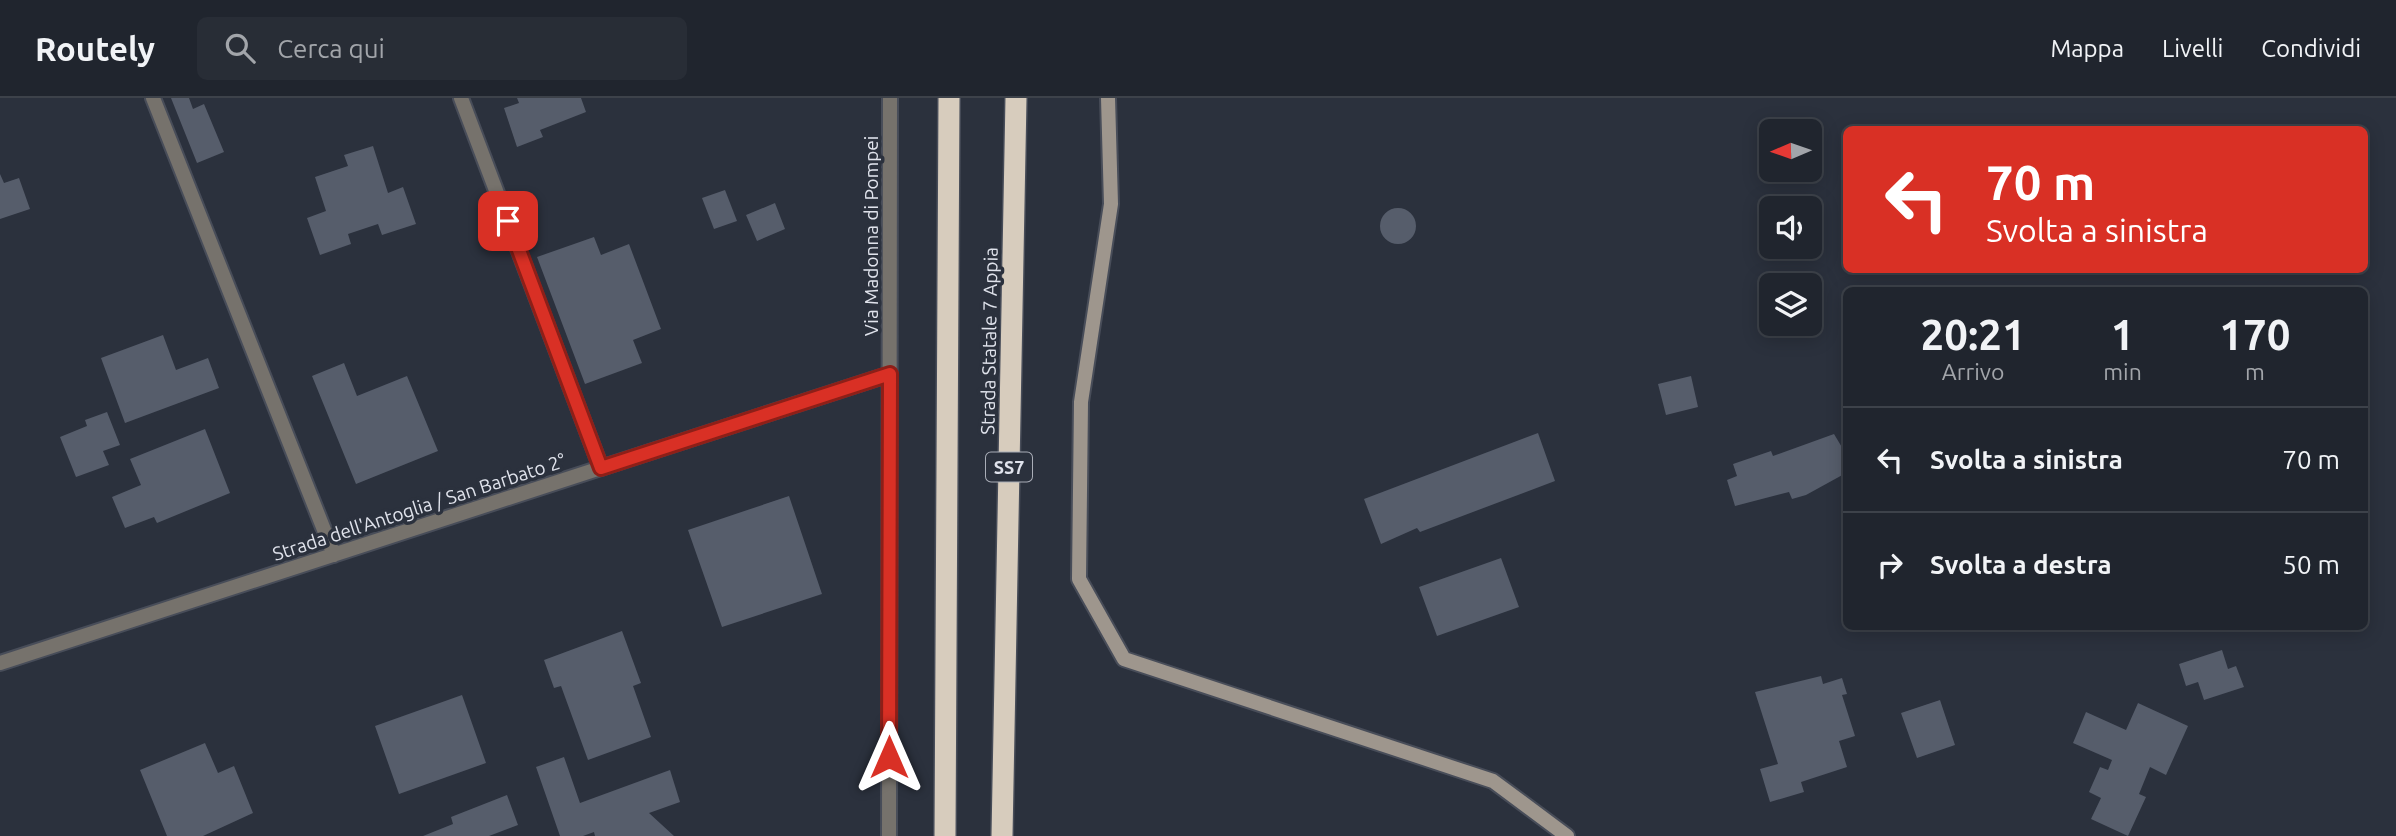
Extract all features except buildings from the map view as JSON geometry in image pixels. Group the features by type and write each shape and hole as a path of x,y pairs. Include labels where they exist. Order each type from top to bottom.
{"highway":[{"name":"Strada Statale 7 Appia","path":"946,836 949,98"},
{"name":"Strada Statale 7 Appia","path":"1002,836 1016,98"}],"street":[{"path":"153,98 334,555"},
{"path":"461,98 601,468"},
{"name":"Via Madonna di Pompei","path":"889,836 890,98"},
{"path":"1108,98 1111,204 1081,402 1079,579 1124,659 1493,781 1567,836"},
{"name":"Strada dell'Antoglia / San Barbato 2°","path":"0,663 890,374"}],"route":[{"path":"508,221 601,468 890,374 889,757"}]}
